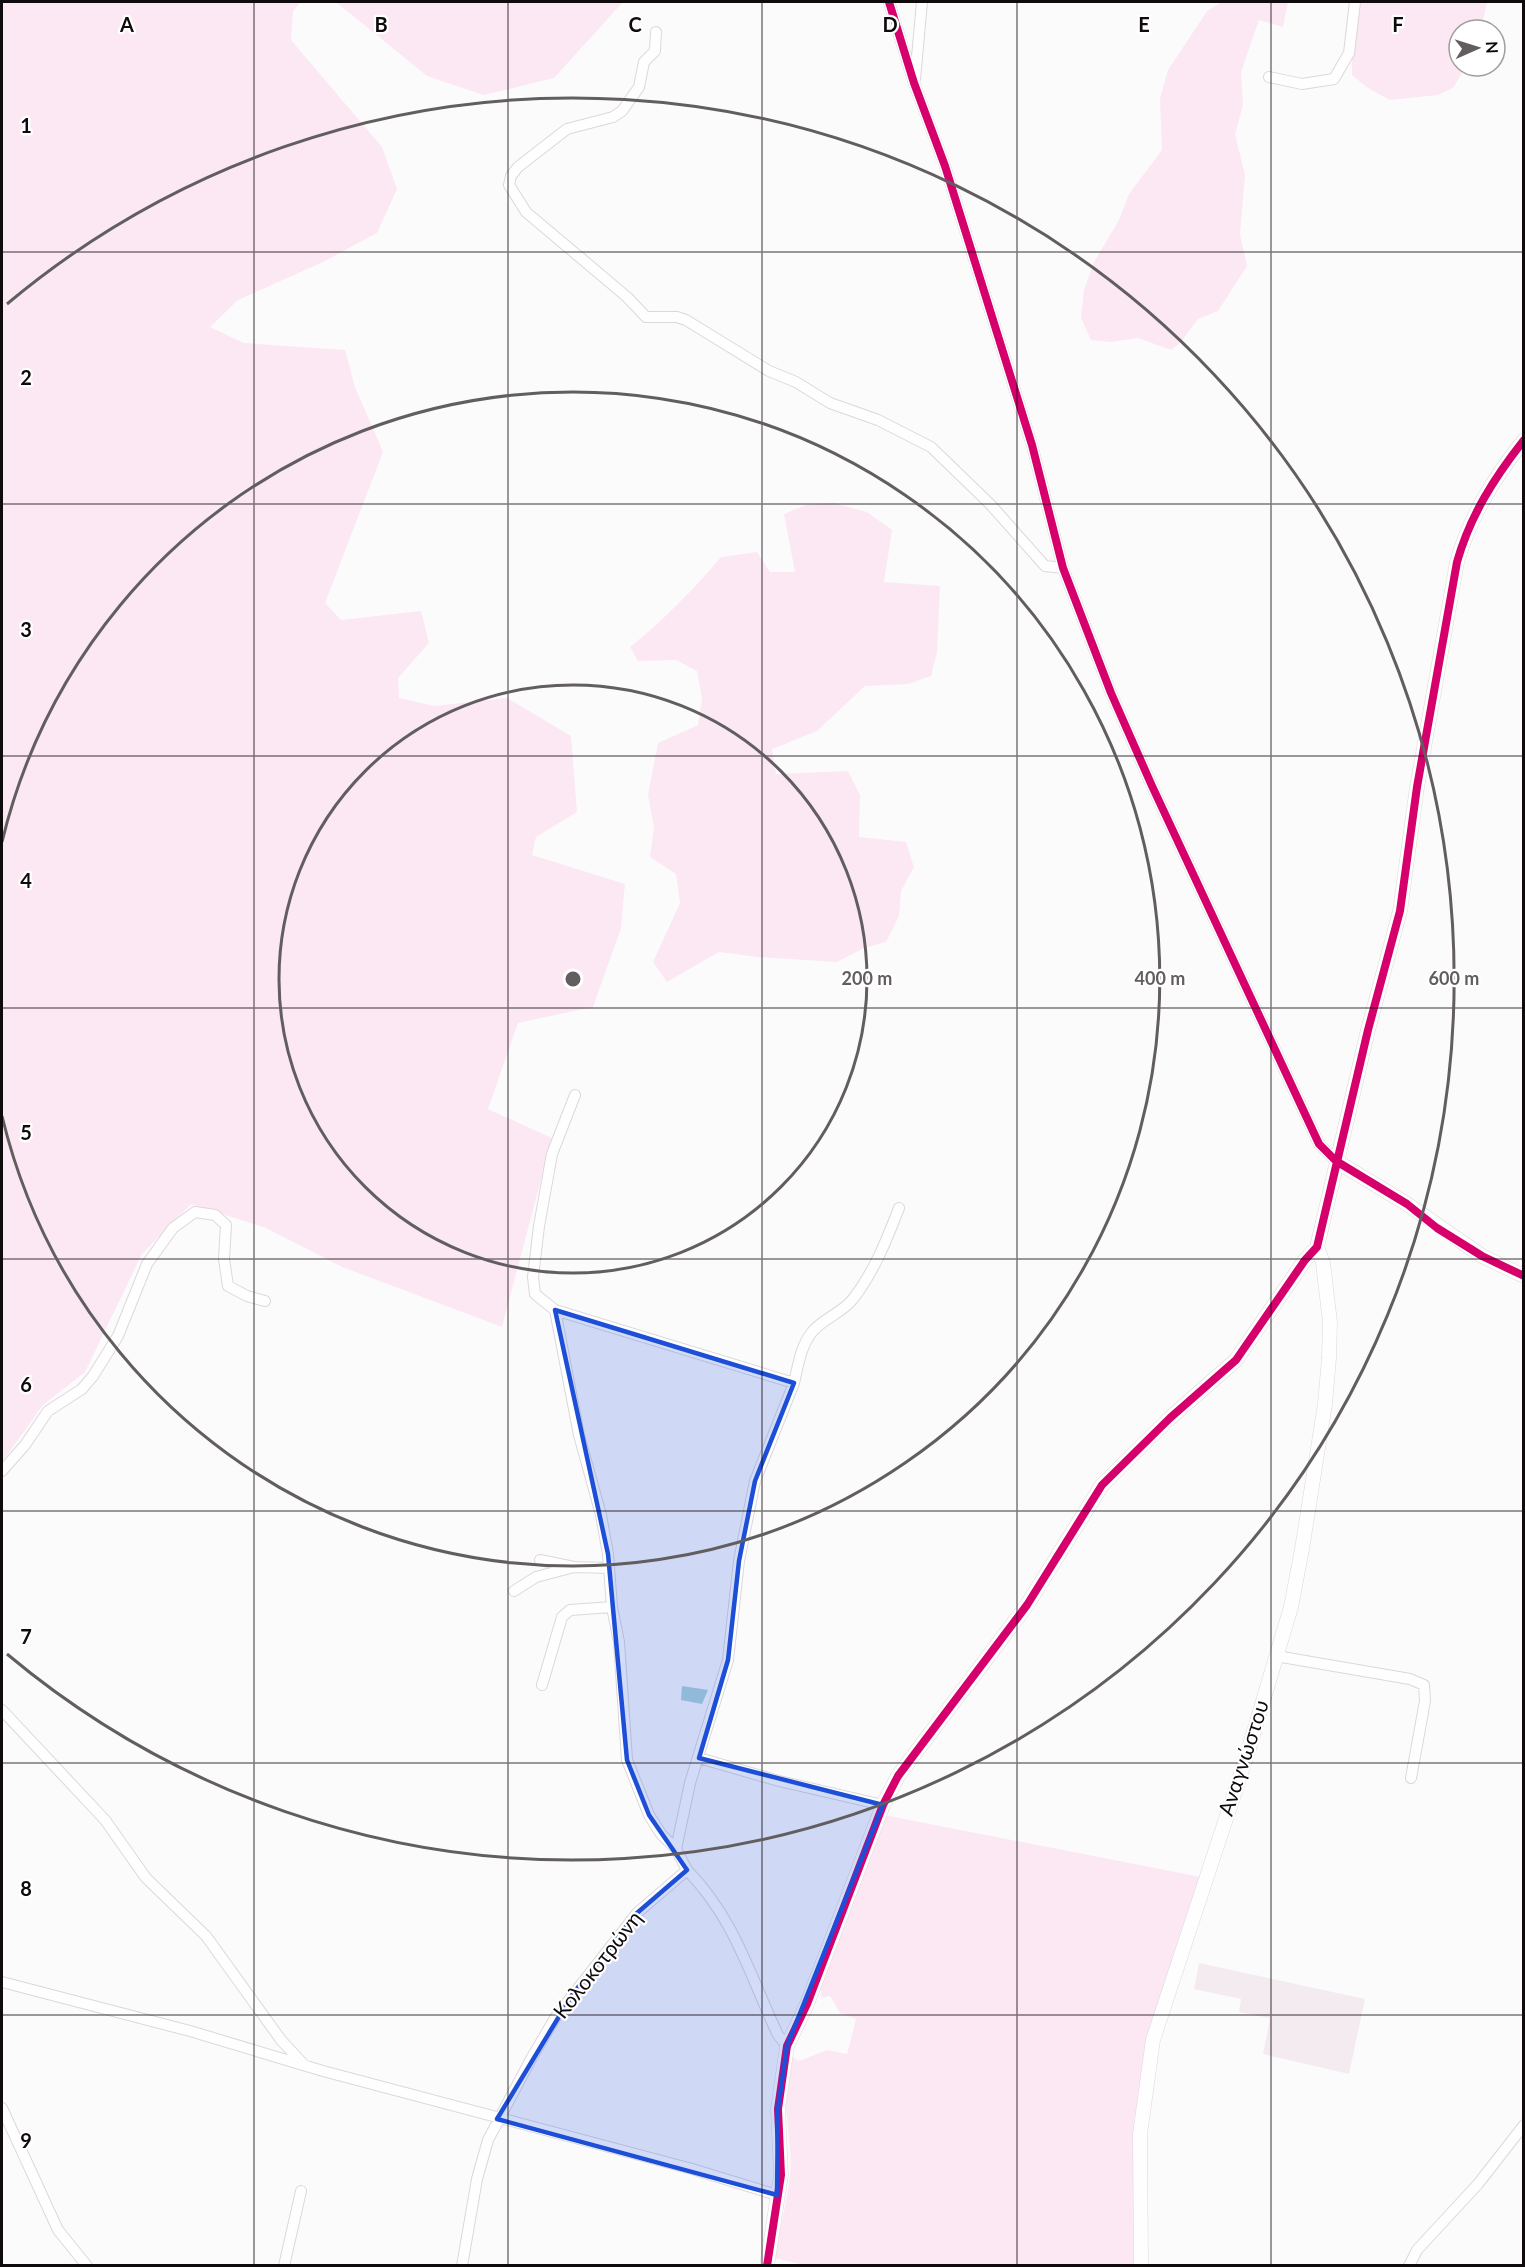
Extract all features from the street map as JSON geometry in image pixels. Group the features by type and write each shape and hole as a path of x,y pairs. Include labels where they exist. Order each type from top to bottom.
{"street":[{"path":"890,2 914,83 945,166 1032,445 1063,568 1111,693 1152,786 1319,1144 1336,1161 1407,1204 1482,1256 1524,1276"},
{"path":"914,83 922,2"},
{"path":"1269,77 1302,84 1335,79 1349,53 1355,2"},
{"path":"656,32 655,51 644,62 639,87 630,101 612,117 567,129 518,167 511,176 509,185 516,200 538,224 627,297 646,317 677,317 686,320 769,371 796,382 830,403 878,420 931,447 990,504 1046,566 1063,568"},
{"path":"767,2265 781,2156 778,2109 787,2046 807,2004 883,1805 898,1776 928,1733 1027,1605 1102,1485 1162,1425 1236,1360 1305,1260 1317,1247 1336,1161 1400,911 1417,787 1457,562 1465,535 1480,502 1524,440"},
{"path":"575,1095 552,1154 539,1226 533,1277 535,1294 555,1310 794,1383"},
{"path":"676,1850 690,1783 728,1660 739,1561 755,1481 794,1383 807,1340 814,1330 840,1312 855,1296 890,1232 899,1208"},
{"path":"2,1471 25,1445 48,1411 82,1389 93,1376 118,1336 147,1264 173,1228 187,1215 195,1212 215,1215 226,1225 224,1259 228,1286 265,1302"},
{"name":"Αναγνώστου","path":"1141,2265 1140,2134 1154,2040 1291,1607 1325,1404 1330,1322 1323,1263 1317,1247"},
{"path":"555,1310 579,1435 601,1515 612,1607 619,1642 627,1760 650,1815 661,1834 676,1850 687,1870 704,1887 729,1924 778,2036 787,2046"},
{"path":"540,1560 574,1567 609,1568"},
{"path":"514,1591 536,1577 574,1567"},
{"path":"542,1685 562,1617 570,1610 612,1607"},
{"path":"1276,1656 1410,1679 1424,1685 1425,1701 1411,1778"},
{"path":"2,1710 105,1820 146,1878 206,1936 275,2032 304,2065"},
{"path":"699,1758 779,1781 883,1805"},
{"name":"Κολοκοτρώνη","path":"462,2265 477,2179 497,2119 555,2018 572,1995 637,1913 687,1870"},
{"path":"2,1982 190,2031 497,2119 692,2169 777,2195"},
{"path":"2,2108 58,2230 87,2265"},
{"path":"1409,2265 1417,2250 1478,2184 1524,2125"},
{"path":"284,2265 301,2191"}],"highlighted area":[{"path":"555,1310 794,1383 755,1481 739,1561 728,1660 699,1758 883,1805 787,2046 778,2109 777,2195 497,2119 572,1995 637,1913 687,1870 649,1815 627,1760 608,1554"}],"shaded area":[{"path":"2,2 301,2 293,11 291,40 382,147 397,189 377,233 323,262 238,300 210,327 244,343 345,350 355,387 383,452 325,603 341,620 421,611 429,643 398,678 399,698 434,706 507,698 571,736 577,812 536,837 532,855 625,884 621,928 593,1007 518,1023 488,1109 552,1138 502,1327 342,1267 266,1228 191,1204 142,1254 85,1372 43,1405 2,1462"},
{"path":"336,2 623,2 554,78 484,95 427,76"},
{"path":"1222,2 1288,2 1283,27 1259,20 1241,72 1243,105 1235,134 1245,175 1240,234 1247,266 1218,311 1198,319 1180,343 1171,350 1138,338 1111,342 1091,340 1081,318 1084,290 1094,262 1119,220 1129,194 1162,150 1160,98 1168,70 1207,11"},
{"path":"1360,2 1487,2 1484,18 1447,18 1447,78 1459,78 1453,88 1438,95 1390,100 1368,88 1352,75 1352,57"},
{"path":"833,503 867,512 892,530 884,582 940,586 937,652 931,676 908,684 865,686 817,731 772,749 776,774 848,771 860,795 859,837 906,842 914,867 901,891 899,916 886,942 864,948 837,962 719,952 667,982 653,962 680,903 676,874 650,857 654,828 648,795 658,743 698,725 702,698 697,671 676,660 638,661 630,647 678,604 721,557 757,552 770,572 795,572 784,514 806,505"},
{"path":"884,1815 1201,1877 1152,2035 1139,2265 808,2266 774,2258 790,2176 786,2101 788,2072 793,2057 799,2061 827,2050 847,2054 856,2019 840,2013 830,1996 821,1998 821,1986"},
{"path":"1199,1963 1365,1999 1349,2074 1263,2054 1270,2018 1239,2012 1241,1999 1194,1989"}],"water":[{"path":"682,1686 708,1690 702,1704 681,1700"}],"cycle path":[{"path":"889,2 914,83 945,166 1032,445 1063,568 1111,693 1152,786 1319,1144 1336,1161 1407,1204 1437,1228 1482,1256 1524,1276"},
{"path":"767,2266 781,2175 778,2109 787,2046 807,2004 883,1805 898,1776 1027,1605 1102,1485 1170,1418 1236,1360 1305,1260 1317,1247 1368,1030 1400,911 1417,787 1457,562 1462,545 1484,498 1524,440"}]}
